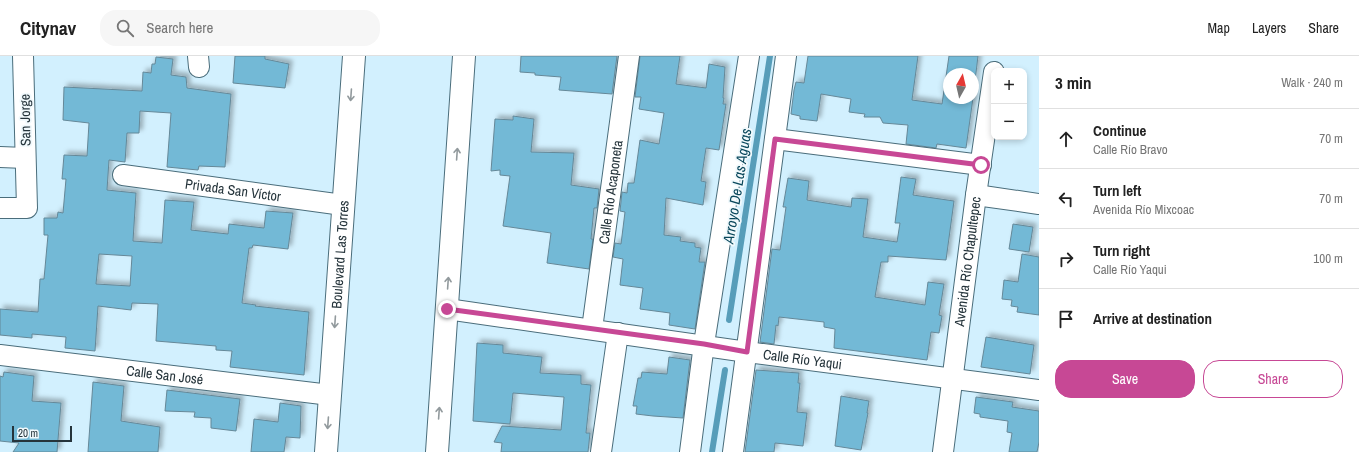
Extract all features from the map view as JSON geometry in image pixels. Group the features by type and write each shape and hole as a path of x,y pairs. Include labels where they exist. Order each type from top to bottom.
{"main road":[{"name":"Boulevard Las Torres","path":"326,452 354,56"},
{"path":"437,452 464,56"}],"street":[{"name":"San Jorge","path":"0,157 25,158 24,56"},
{"name":"Calle Río Acaponeta","path":"592,329 629,56"},
{"path":"690,452 704,344 749,56"},
{"path":"733,452 786,56"},
{"name":"Avenida Río Chapultepec","path":"994,68 996,56"},
{"name":"Avenida Río Chapultepec","path":"943,452 976,195 991,93"},
{"path":"775,139 981,165"},
{"path":"0,208 27,208 25,158"},
{"name":"Privada San Víctor","path":"123,175 343,204"},
{"path":"976,195 1039,204"},
{"name":"Calle Río Yaqui","path":"447,309 704,344 747,352 1039,390"},
{"path":"601,452 618,333"},
{"name":"Calle San José","path":"0,355 330,395"}],"building":[{"path":"235,56 265,56 265,59 289,64 285,88 233,83"},
{"path":"521,56 617,56 612,94 559,90 561,77 520,72"},
{"path":"640,56 680,56 676,84 706,88 709,64 725,67 723,104 726,104 719,150 706,148 701,181 706,182 703,205 666,198 664,235 681,237 680,241 695,243 695,247 701,248 699,262 705,262 695,329 669,325 670,313 640,309 643,288 620,285 623,259 613,257 615,243 621,244 625,212 620,211 622,192 627,193 628,183 634,183 640,140 659,144 664,113 639,109 641,97 635,97"},
{"path":"808,56 918,56 912,100 942,104 943,97 943,104 972,104 966,148 937,144 936,148 906,144 908,125 883,123 880,117 864,117 865,114 849,112 851,99 821,94 817,121 800,119 800,116 791,114 796,82 804,83"},
{"path":"949,56 978,56 977,68 947,68"},
{"path":"156,57 173,59 171,75 186,77 187,88 231,94 225,167 199,166 198,170 167,167 171,113 140,111 139,133 127,133 125,162 109,160 107,190 136,193 133,241 162,243 165,200 194,202 191,230 228,234 229,224 264,228 266,211 293,213 288,249 253,245 252,248 249,248 242,303 256,305 255,306 309,312 304,375 230,367 232,351 216,350 216,346 156,341 158,304 132,303 131,310 98,306 95,351 65,348 66,337 32,334 32,338 0,335 0,309 38,312 40,279 44,279 48,235 44,235 44,218 57,218 58,212 63,213 66,179 62,179 64,155 87,156 89,123 63,120 64,87 142,91 143,72 151,73 152,64 155,64","holes":["99,254 132,256 130,286 96,284"]},
{"path":"513,116 534,119 531,152 574,153 571,185 599,189 597,208 594,208 591,239 593,239 589,269 547,263 551,233 503,226 510,176 500,175 500,170 491,171 495,119 513,120"},
{"path":"901,177 916,179 913,195 954,201 946,260 888,256 888,262 881,262 875,297 925,305 928,282 944,284 939,315 942,316 939,333 931,332 927,360 834,348 835,329 824,327 824,322 779,317 778,326 776,325 774,344 760,342 772,249 780,250 786,207 783,207 788,178 809,181 807,200 851,207 852,198 868,199 863,237 897,242 900,223 895,223"},
{"path":"1013,224 1033,227 1029,252 1009,249"},
{"path":"1022,254 1039,257 1039,315 1017,312 1018,307 1011,306 1012,300 1002,299 1004,280 1018,282"},
{"path":"986,337 1034,345 1030,374 981,367"},
{"path":"477,343 503,345 503,353 542,357 540,373 581,375 581,384 591,385 586,433 590,433 588,452 501,452 502,443 494,442 502,426 561,430 564,397 513,393 510,424 473,421"},
{"path":"669,357 690,360 683,418 636,414 637,406 633,406 638,378 641,378 642,372 667,374"},
{"path":"756,370 799,373 798,383 800,383 797,412 807,413 803,446 775,443 774,452 745,452"},
{"path":"4,372 34,376 32,401 61,403 57,452 13,452 19,443 0,441 0,376 3,377"},
{"path":"93,382 124,386 121,421 160,427 158,452 88,452"},
{"path":"167,390 240,399 236,431 211,428 211,418 194,417 195,412 165,411"},
{"path":"841,396 869,401 861,450 835,446"},
{"path":"976,397 1013,402 1012,407 1039,411 1039,442 1037,452 1009,452 1012,433 1007,432 1008,421 980,417 980,414 974,413"},
{"path":"280,403 301,406 300,438 286,437 284,452 251,452 254,419 278,422"}],"waterway":[{"name":"Arroyo De Las Aguas","path":"729,320 770,56"},
{"name":"Arroyo De Las Aguas","path":"712,452 725,370"}],"route":[{"path":"447,309 704,344 747,352 775,139 981,165"}]}
